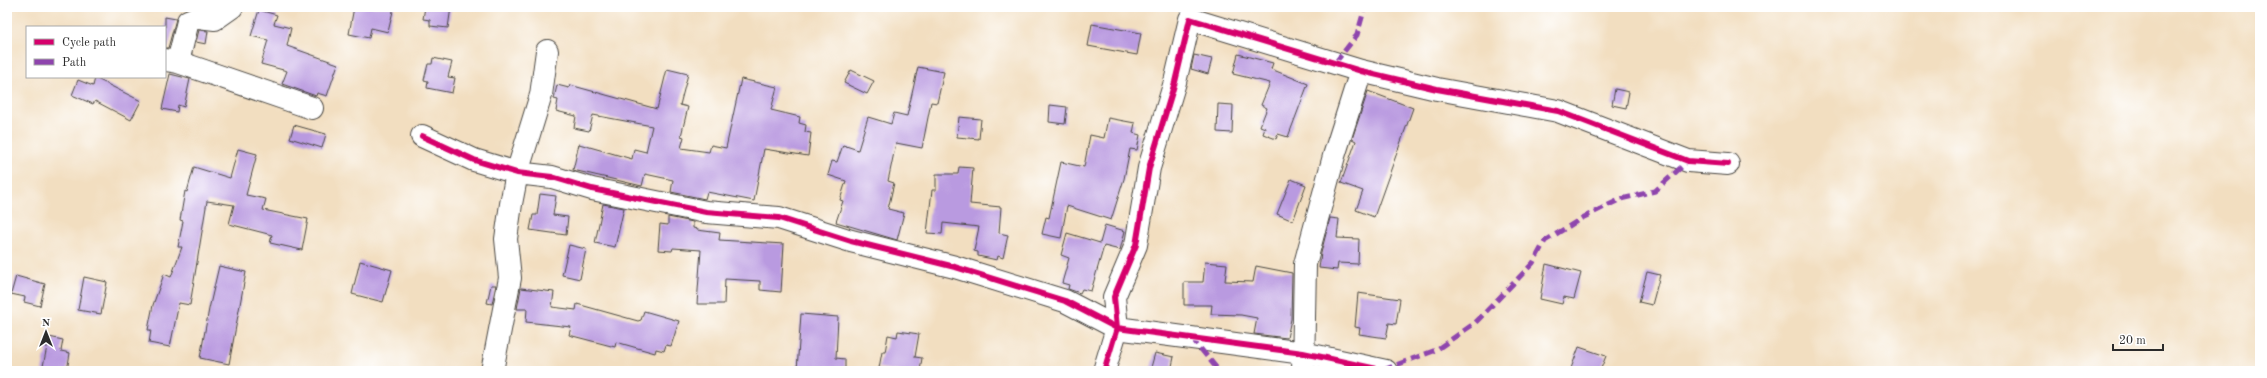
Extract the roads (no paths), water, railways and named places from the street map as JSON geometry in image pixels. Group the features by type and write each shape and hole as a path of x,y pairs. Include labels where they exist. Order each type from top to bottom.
{"street":[{"path":"232,7 215,19 198,17 188,21 171,61 312,108"},
{"path":"1104,371 1117,328 1114,297 1136,245 1149,168 1175,82 1190,19 1361,71 1437,90 1558,111 1688,161 1728,164"},
{"path":"492,371 510,278 506,239 517,173 541,95 547,51"},
{"path":"1303,362 1305,264 1334,156 1361,71"},
{"path":"422,136 474,160 517,173 552,177 592,189 698,211 779,218 850,241 955,267 1065,300 1117,328 1303,362 1386,371"}]}
